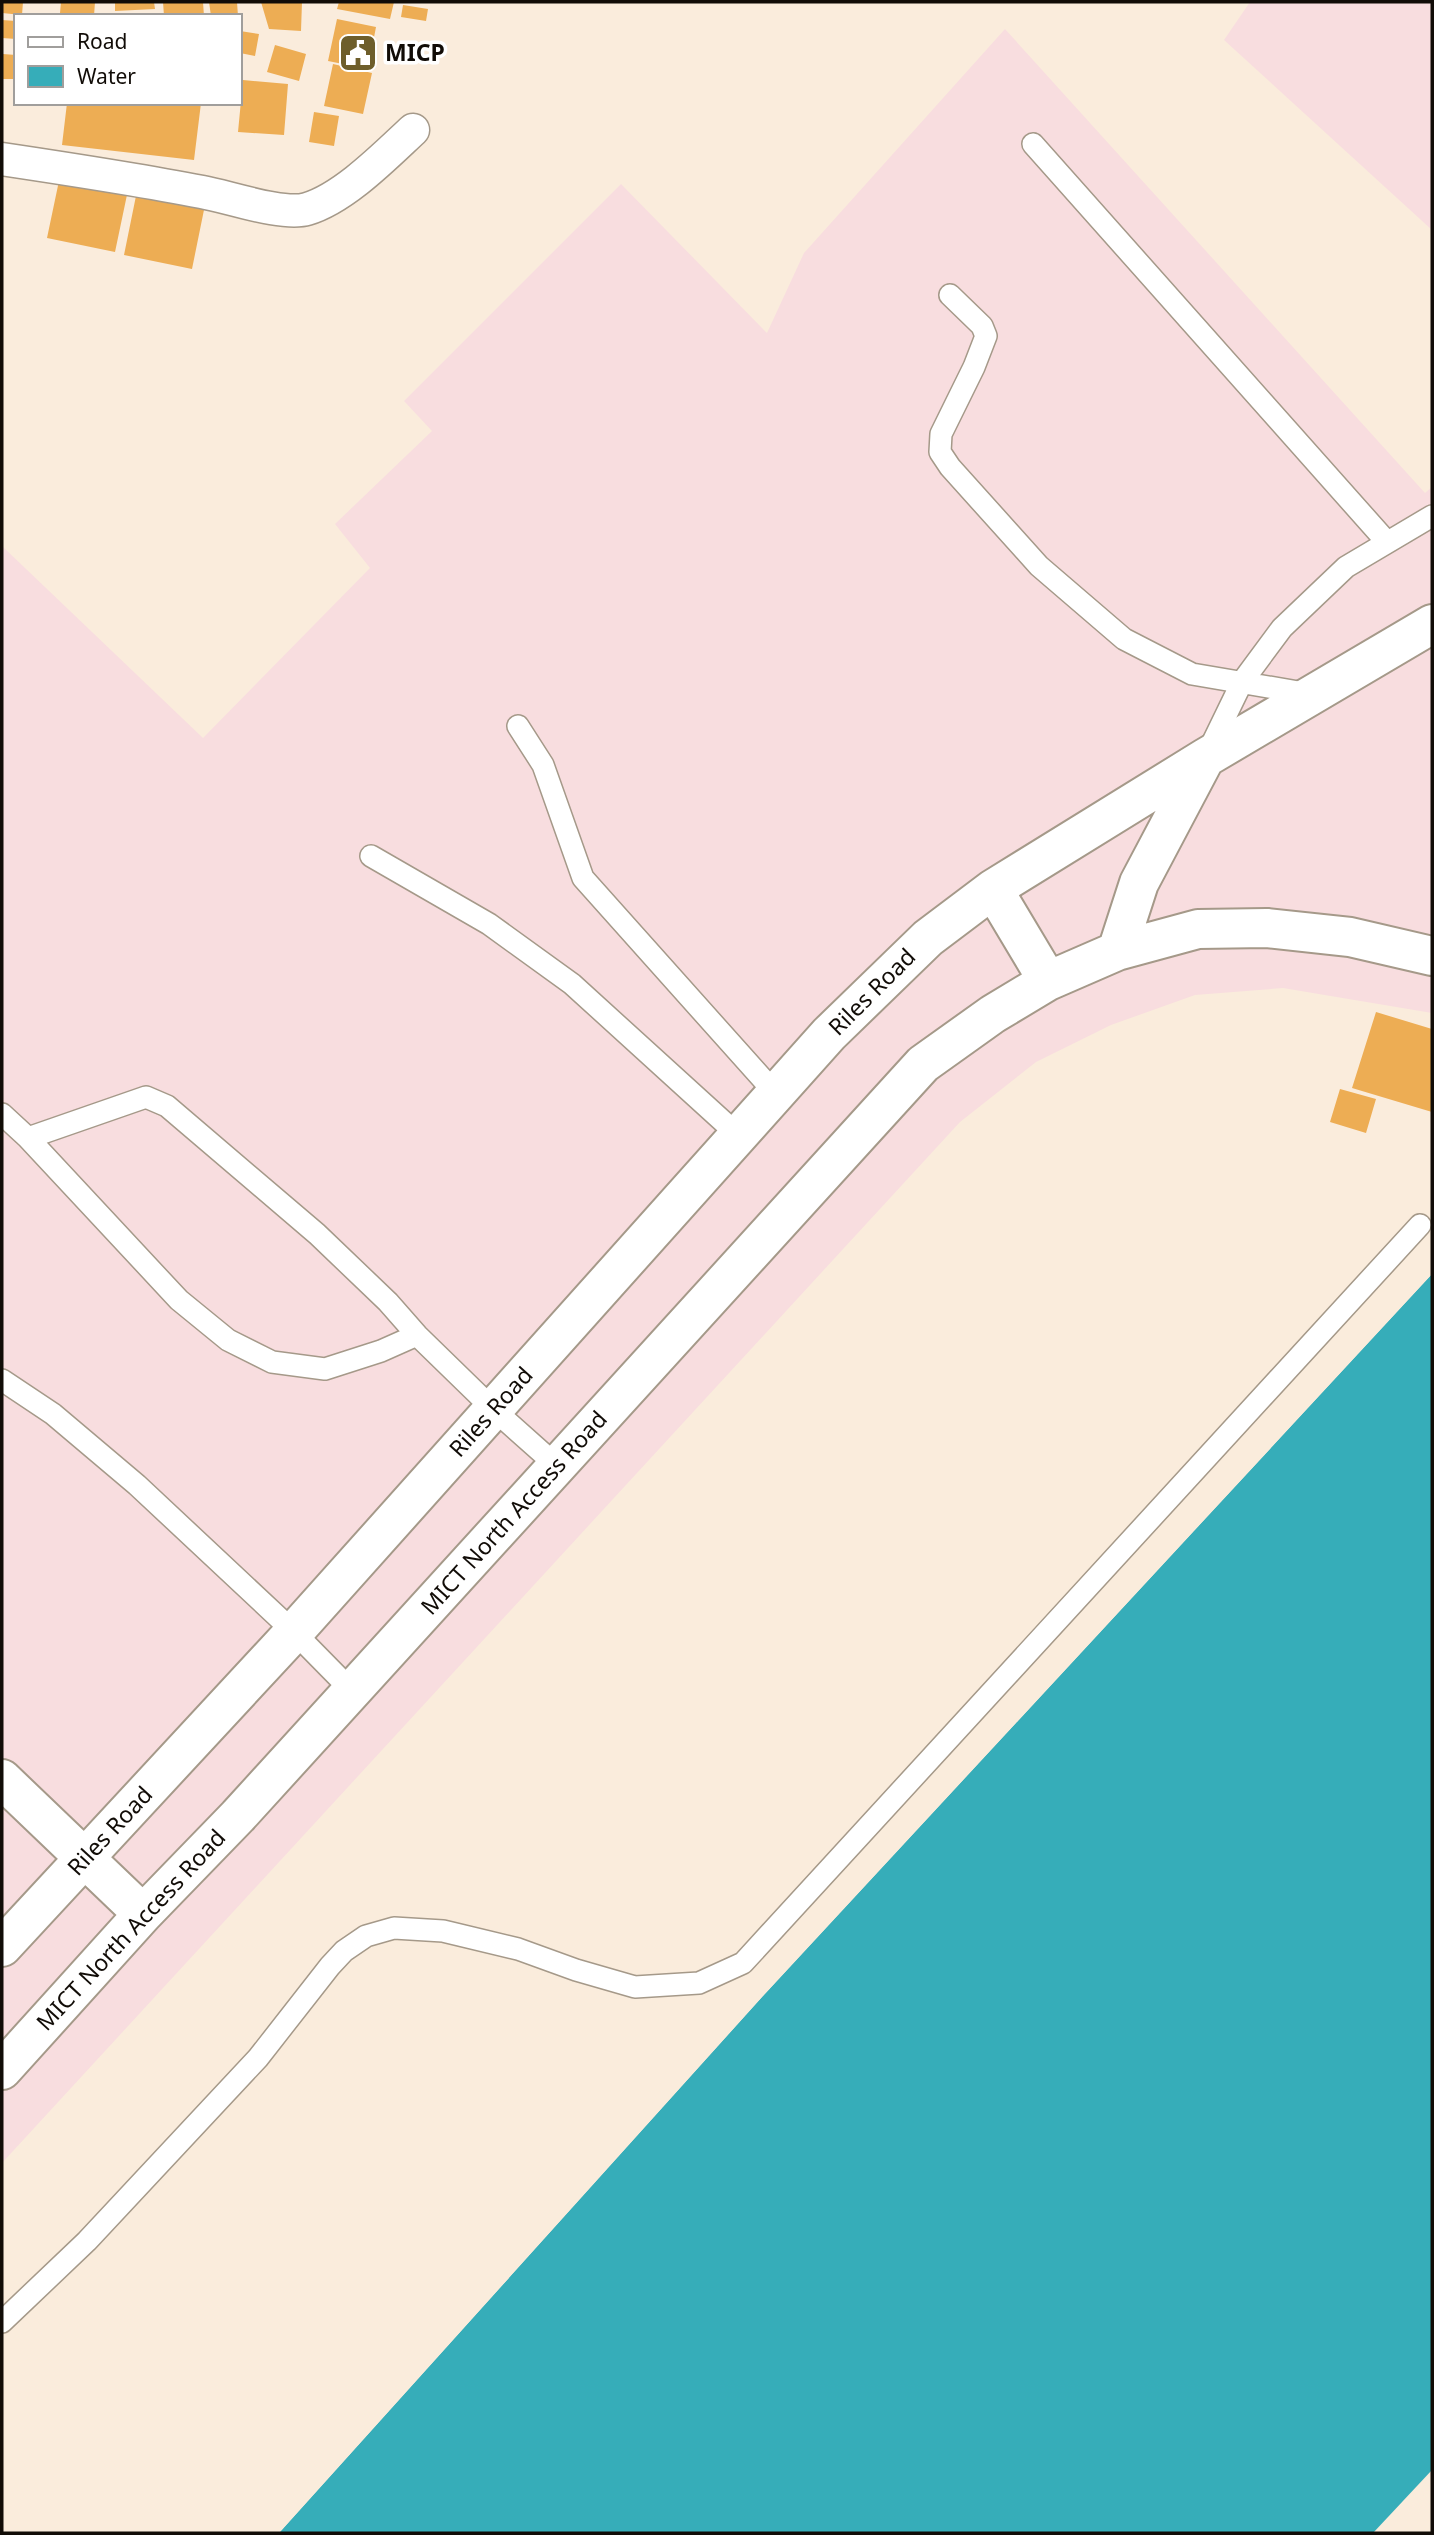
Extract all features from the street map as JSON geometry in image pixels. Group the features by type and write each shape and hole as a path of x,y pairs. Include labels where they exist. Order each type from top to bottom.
{"street":[{"path":"2,159 122,177 292,212 322,203 371,169 413,130"},
{"name":"Riles Road","path":"2,1947 294,1632 829,1034 928,938 993,890 1205,758 1432,624"},
{"path":"1117,951 1139,883 1205,758"},
{"path":"993,890 1048,981"},
{"name":"MICT North Access Road","path":"2,2070 143,1914 238,1816 923,1064 993,1014 1048,981 1117,951 1198,929 1267,928 1350,937 1432,956"},
{"path":"2,1779 143,1914"}],"lane":[{"path":"1033,145 1386,541"},
{"path":"950,295 982,326 986,336 941,435 940,452 950,467 1039,566 1124,639 1192,674 1312,694"},
{"path":"1205,758 1242,682 1282,628 1316,593 1346,568 1386,541 1432,516"},
{"path":"518,726 543,765 583,877 776,1094"},
{"path":"371,856 489,924 572,984 738,1135"},
{"path":"28,1138 146,1097 167,1106 317,1234 493,1409 557,1466"},
{"path":"2,1114 28,1138 178,1300 228,1340 272,1362 325,1368 381,1351 417,1335"},
{"path":"2,2322 88,2241 258,2058 330,1966 344,1951 366,1936 394,1928 443,1931 518,1949 635,1987 699,1983 743,1963 1420,1225"},
{"path":"2,1381 53,1414 103,1455 294,1632 352,1691"}],"shaded area":[{"path":"1250,2 1432,2 1432,230 1224,40"},
{"path":"1005,29 1425,493 1432,487 1432,1013 1283,988 1195,995 1111,1025 1036,1062 960,1122 2,2163 2,546 203,738 370,568 335,524 432,431 404,401 621,184 767,333 804,253"}],"water":[{"path":"1432,1274 1432,2470 1373,2533 279,2533 762,1997"}],"pier":[{"path":"1432,1270 1432,1274 762,1997 279,2533 276,2533 760,1995"}],"building":[{"path":"2,2 23,2 22,14 2,13"},
{"path":"61,2 95,2 94,14 60,13"},
{"path":"115,2 154,2 155,9 115,11"},
{"path":"163,2 203,2 204,14 164,14"},
{"path":"209,2 237,2 238,14 211,14"},
{"path":"261,2 302,2 301,31 269,29"},
{"path":"339,2 394,2 390,19 337,9"},
{"path":"403,5 428,9 426,21 401,17"},
{"path":"337,19 376,27 368,69 328,61"},
{"path":"2,20 14,21 14,39 2,38"},
{"path":"242,31 259,34 255,56 242,53"},
{"path":"275,45 306,54 299,81 267,72"},
{"path":"3,54 14,55 14,79 2,79"},
{"path":"333,64 372,73 363,114 324,106"},
{"path":"243,80 288,84 284,135 238,132"},
{"path":"67,105 201,105 194,160 62,145"},
{"path":"314,112 339,116 334,146 309,142"},
{"path":"60,176 128,190 115,252 47,238"},
{"path":"138,186 206,200 192,269 124,255"},
{"path":"1376,1012 1432,1029 1432,1112 1352,1088"},
{"path":"1340,1089 1376,1099 1366,1133 1330,1122"}],"place":[{"name":"MICP","path":"358,53"}]}
